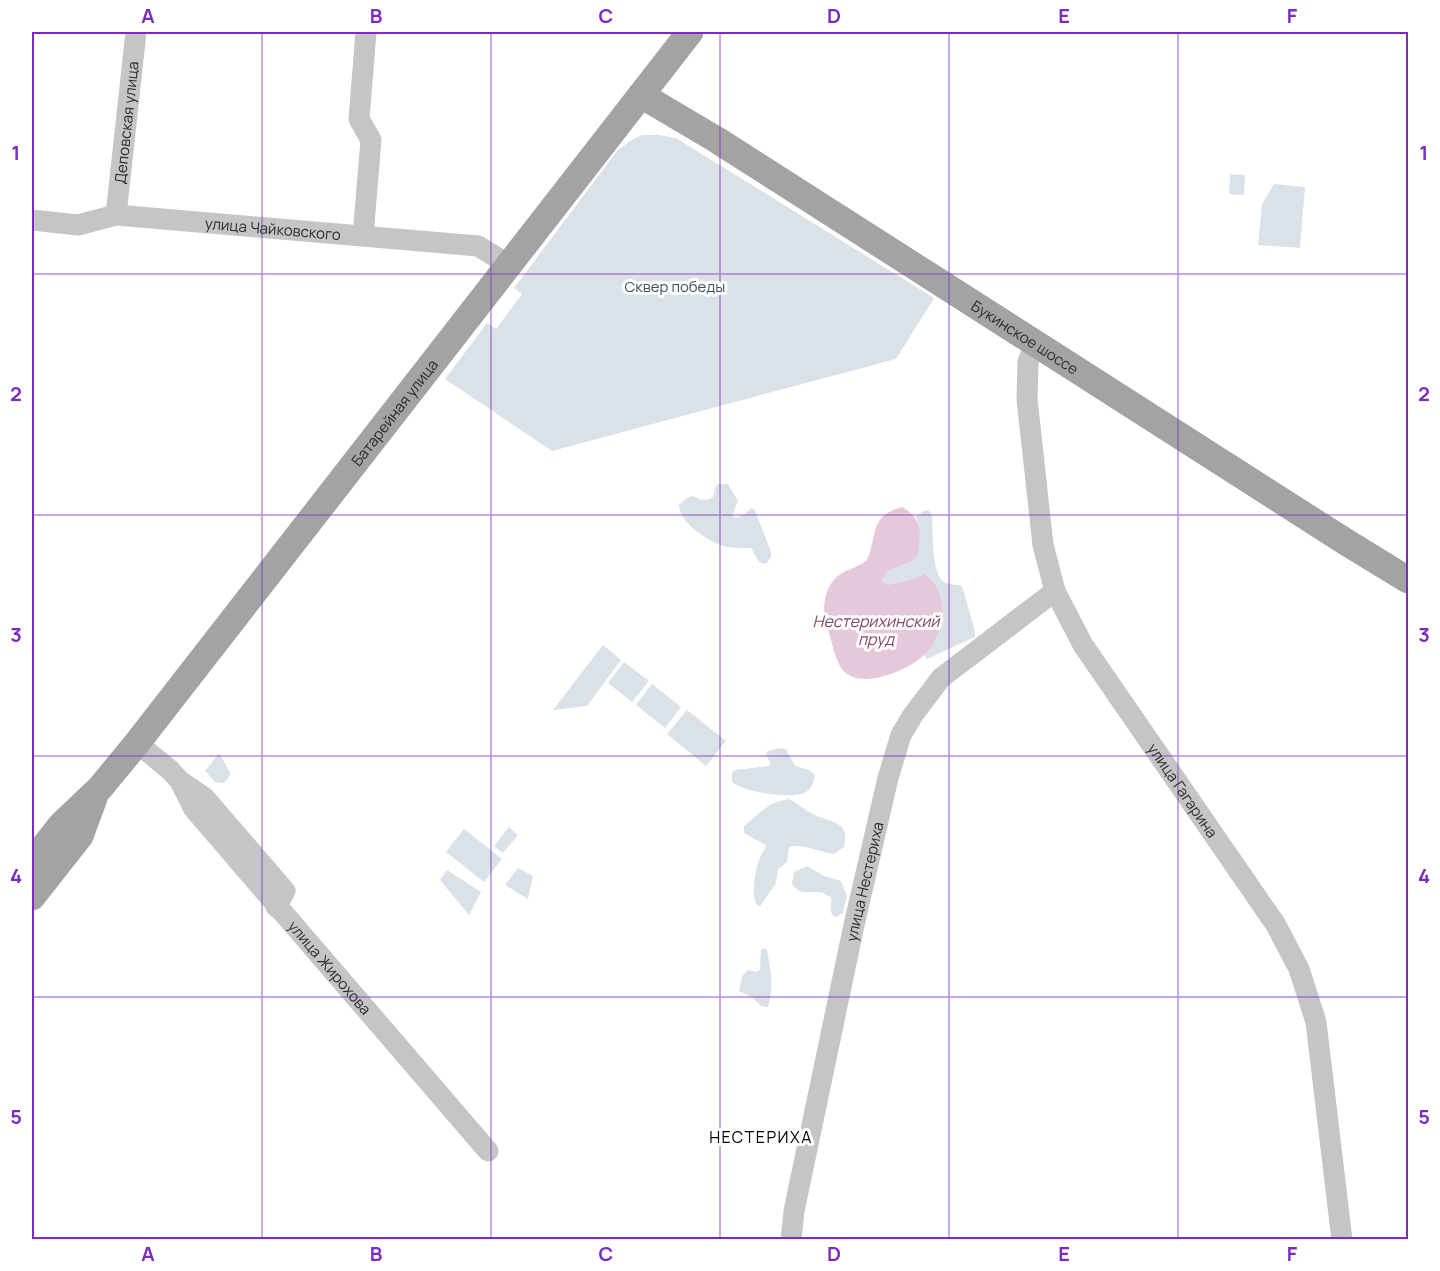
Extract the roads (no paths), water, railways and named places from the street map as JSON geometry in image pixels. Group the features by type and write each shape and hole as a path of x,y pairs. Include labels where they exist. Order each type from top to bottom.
{"main road":[{"name":"Батарейная улица","path":"32,862 61,825 97,791 137,743 690,32"},
{"name":"Букинское шоссе","path":"641,95 717,140 1408,580"},
{"name":"Батарейная улица","path":"32,897 80,836 97,791"}],"street":[{"name":"Деповская улица","path":"116,215 136,32"},
{"path":"363,236 371,140 359,119 366,32"},
{"name":"улица Чайковского","path":"32,220 78,225 116,215 478,246 509,265"},
{"name":"улица Гагарина","path":"1035,344 1028,362 1027,399 1043,545 1055,591 1083,645 1276,925 1299,969 1316,1022 1342,1239"},
{"name":"улица Нестериха","path":"791,1239 794,1211 854,925 888,778 901,735 941,678 1055,591"},
{"name":"улица Жирохова","path":"137,743 180,781 205,798 280,899 488,1151"}],"water":[{"name":"Нестерихинский пруд","path":"902,507 914,517 919,527 918,555 910,562 886,572 882,581 887,585 924,574 938,588 942,603 942,619 935,641 918,660 897,672 872,679 860,679 850,676 837,660 826,623 825,600 830,586 839,575 867,560 879,521 884,515"}],"district":[{"name":"НЕСТЕРИХА","path":"761,1137"}],"park label":[{"name":"Сквер победы","path":"675,286"}]}
